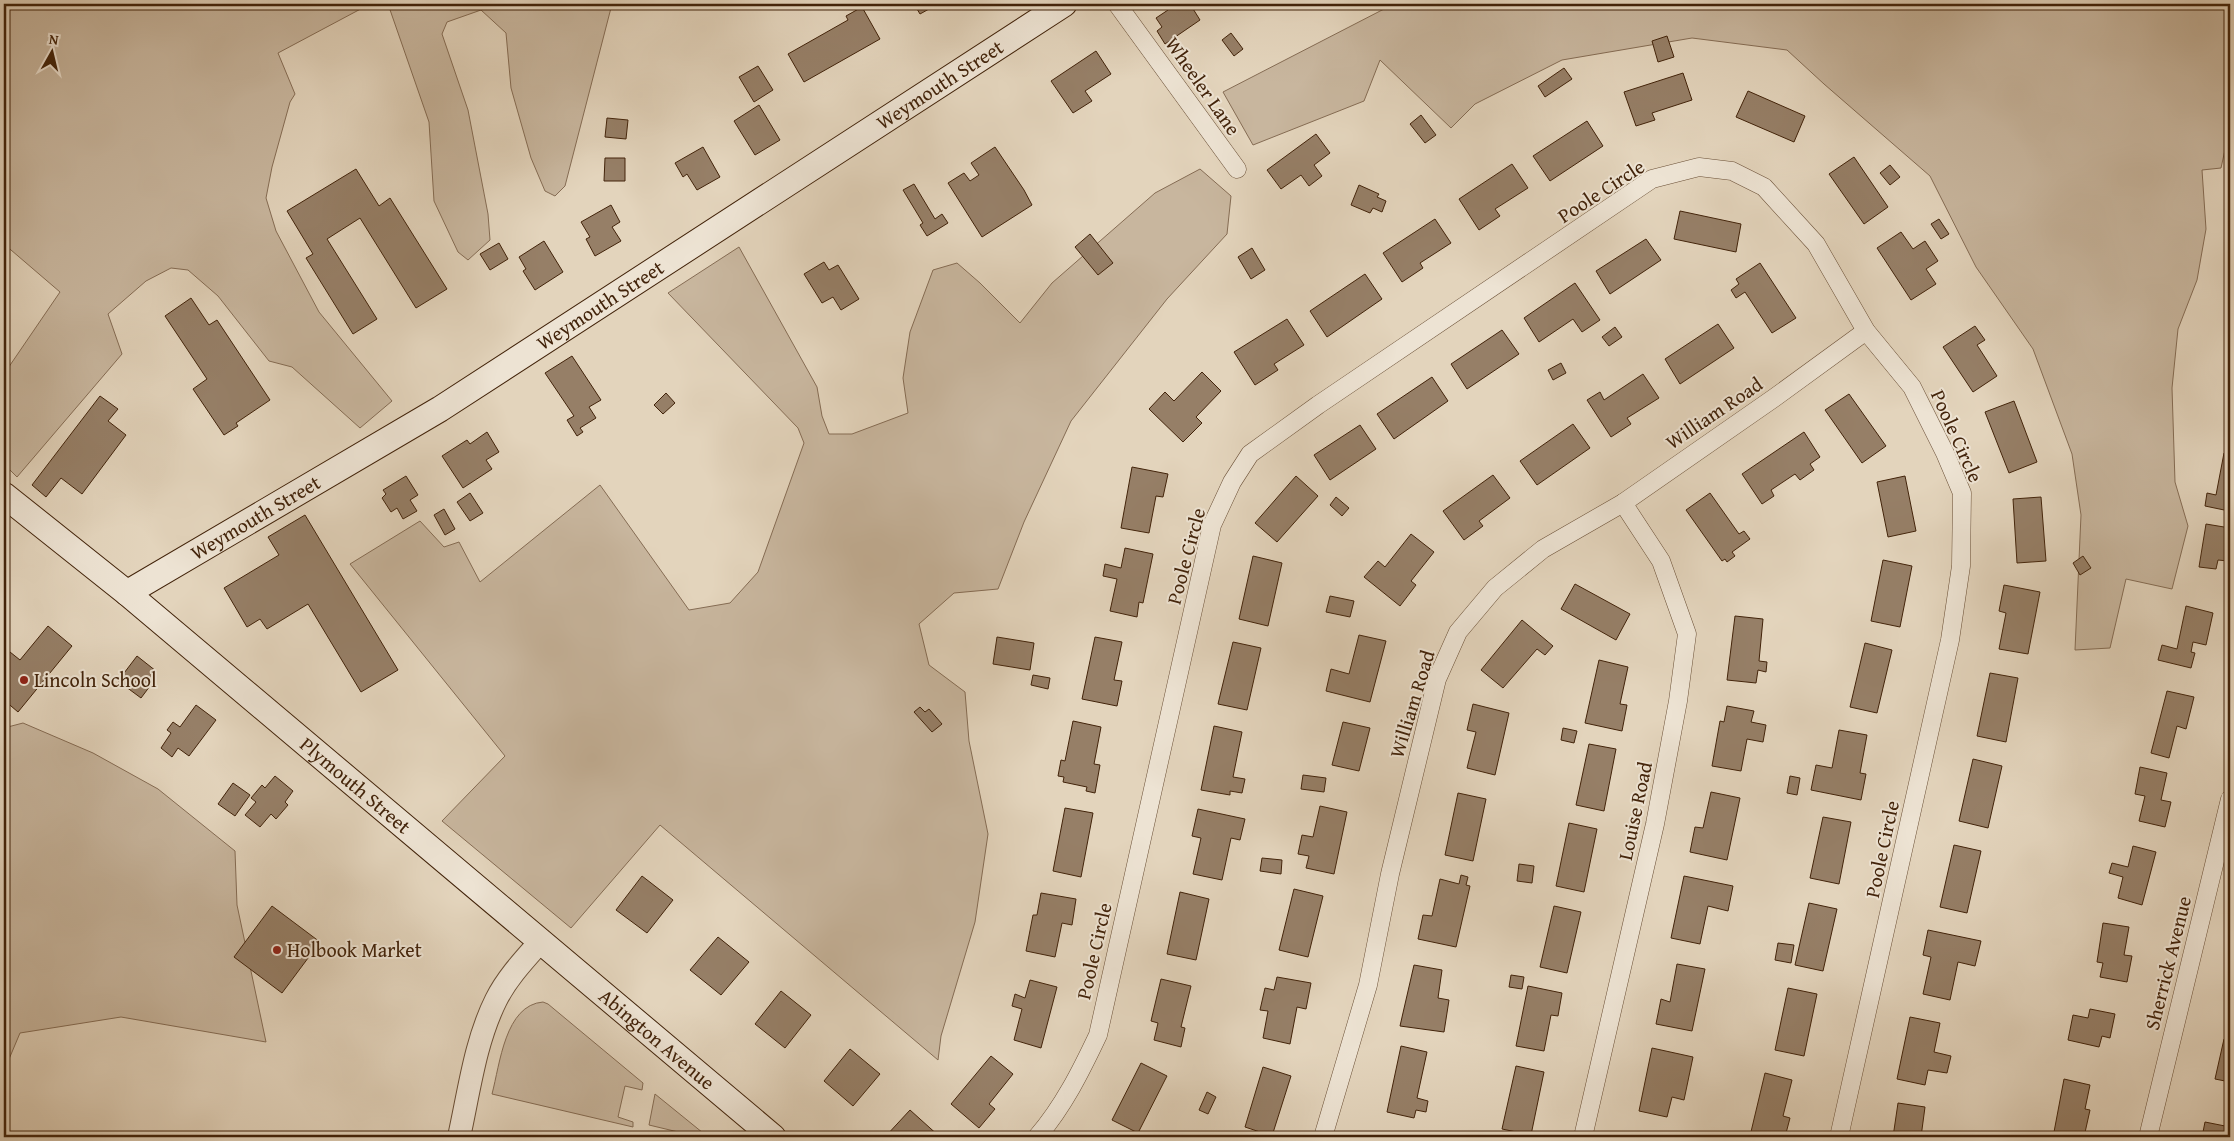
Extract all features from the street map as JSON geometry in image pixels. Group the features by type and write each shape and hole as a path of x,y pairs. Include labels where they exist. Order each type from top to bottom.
{"main road":[{"name":"Weymouth Street","path":"126,592 440,409 1064,4"},
{"name":"Plymouth Street","path":"4,495 126,592 540,942"},
{"name":"Abington Avenue","path":"540,942 773,1137"}],"street":[{"name":"Wheeler Lane","path":"1117,4 1237,169"},
{"name":"Poole Circle","path":"1037,1137 1052,1120 1076,1079 1098,1035 1212,525 1232,482 1250,454 1318,405 1652,179 1699,167 1732,171 1764,187 1816,244 1866,331 1912,387 1945,453 1962,493 1961,566 1950,640 1839,1137"},
{"name":"William Road","path":"1323,1137 1368,985 1390,874 1437,679 1458,632 1495,588 1543,549 1623,503 1774,398 1866,331"},
{"name":"Louise Road","path":"1583,1137 1655,824 1678,701 1687,634 1661,562 1623,503"},
{"name":"Sherrick Avenue","path":"2148,1137 2230,799"},
{"path":"459,1137 480,1043 489,1015 513,973 540,942"}],"shaded area":[{"path":"4,4 370,4 278,53 295,94 290,102 272,167 266,198 276,231 319,312 392,401 360,428 292,367 269,361 218,296 188,270 171,268 146,281 108,314 122,354 17,477 4,464 4,374 60,292 4,244"},
{"path":"388,4 612,4 565,186 555,196 545,191 531,158 511,88 506,33 481,10 447,22 442,34 468,110 488,214 490,240 468,260 458,252 434,201 429,122"},
{"path":"1391,4 2230,4 2230,127 2221,168 2202,170 2206,229 2197,280 2178,329 2172,388 2175,482 2188,526 2172,589 2126,579 2110,648 2075,650 2081,515 2072,454 2033,349 1976,267 1930,176 1787,50 1692,38 1562,60 1475,104 1451,128 1380,60 1364,101 1253,145 1223,92"},
{"path":"1200,169 1231,196 1227,234 1167,299 1071,421 1024,522 998,589 954,593 919,624 929,665 965,692 969,741 988,834 975,922 941,1036 938,1060 660,825 571,928 442,821 505,756 350,564 420,521 444,547 459,542 480,582 600,485 689,610 730,603 758,572 804,443 798,428 668,293 739,247 817,387 822,416 829,434 852,434 908,413 903,378 910,332 933,270 957,263 1020,323 1052,283 1155,193"},
{"path":"23,723 93,753 158,789 235,851 237,905 266,1042 121,1017 20,1033 4,1071 4,728"},
{"path":"543,1002 548,1004 643,1083 642,1090 625,1086 618,1117 633,1122 633,1127 492,1094 506,1038 512,1025 520,1013 530,1006"},
{"path":"655,1094 708,1137 699,1137 649,1125"}],"building":[{"path":"914,4 938,4 920,14"},
{"path":"1190,4 1200,20 1165,44 1157,31 1162,27 1156,18 1168,10 1165,5"},
{"path":"862,7 880,39 804,82 788,54 848,20 846,16"},
{"path":"1231,33 1243,49 1234,56 1222,40"},
{"path":"1667,36 1674,57 1658,62 1652,41"},
{"path":"1096,51 1111,74 1085,91 1092,101 1073,113 1051,81"},
{"path":"758,66 773,90 754,102 739,77"},
{"path":"1564,68 1572,79 1545,97 1538,86"},
{"path":"1683,73 1692,100 1652,113 1655,120 1636,126 1624,92"},
{"path":"1748,91 1805,116 1794,142 1736,117"},
{"path":"759,105 780,140 755,155 734,121"},
{"path":"1421,115 1436,135 1425,143 1410,124"},
{"path":"607,118 628,120 626,139 605,137"},
{"path":"1587,121 1603,146 1550,181 1533,156"},
{"path":"1316,134 1330,153 1314,165 1322,176 1309,186 1301,175 1281,189 1267,170"},
{"path":"703,147 720,177 697,190 687,174 683,177 675,163"},
{"path":"995,147 1032,205 982,237 948,183 964,173 970,181 979,175 971,163"},
{"path":"1854,157 1888,207 1864,224 1829,174"},
{"path":"605,158 625,158 625,181 604,181"},
{"path":"1512,164 1528,188 1495,209 1500,216 1479,230 1459,199"},
{"path":"1890,165 1900,177 1890,185 1880,173"},
{"path":"356,169 379,206 390,198 447,289 416,308 360,218 327,239 377,319 353,334 306,258 313,254 287,211"},
{"path":"914,184 935,219 942,214 948,223 927,236 920,225 923,223 903,190"},
{"path":"1359,185 1379,194 1377,197 1386,201 1382,212 1373,208 1370,213 1351,205"},
{"path":"611,205 620,222 612,227 621,241 595,256 586,239 590,237 581,222"},
{"path":"1680,211 1741,224 1736,252 1674,239"},
{"path":"1435,219 1451,243 1420,263 1423,268 1402,282 1383,253"},
{"path":"1939,219 1949,234 1941,239 1931,224"},
{"path":"1901,232 1913,249 1925,241 1938,261 1926,269 1936,284 1911,300 1877,248"},
{"path":"1090,234 1113,263 1098,275 1075,247"},
{"path":"1646,239 1661,260 1610,294 1596,271"},
{"path":"544,241 563,272 535,290 523,271 526,269 519,257"},
{"path":"499,243 508,259 490,270 480,254"},
{"path":"1252,248 1265,270 1251,279 1238,257"},
{"path":"824,262 829,270 838,265 859,299 841,310 833,297 822,303 804,274"},
{"path":"1760,263 1796,318 1772,333 1745,292 1736,298 1731,290 1739,284 1736,279"},
{"path":"1365,274 1382,299 1327,337 1310,311"},
{"path":"1575,283 1600,320 1582,332 1573,319 1539,342 1524,318"},
{"path":"191,298 209,325 217,320 270,400 236,423 238,426 224,435 193,389 207,379 165,316"},
{"path":"1287,319 1304,345 1274,364 1278,370 1255,385 1234,352"},
{"path":"1718,324 1734,348 1680,384 1665,359"},
{"path":"1975,326 1985,340 1977,345 1997,376 1973,392 1943,347"},
{"path":"1615,327 1622,337 1609,346 1602,337"},
{"path":"1502,330 1519,354 1467,389 1451,364"},
{"path":"572,356 601,400 589,407 596,418 580,428 583,432 577,436 567,420 574,416 545,373"},
{"path":"1561,363 1566,373 1553,380 1548,370"},
{"path":"1202,372 1221,391 1196,417 1202,423 1183,442 1149,409 1165,392 1174,401"},
{"path":"1643,374 1659,398 1627,418 1631,424 1611,437 1587,400 1600,392 1604,400"},
{"path":"1432,377 1448,401 1394,439 1377,414"},
{"path":"666,393 675,403 663,414 654,405"},
{"path":"1849,394 1886,446 1862,463 1825,410"},
{"path":"100,396 118,409 108,421 126,435 82,494 61,478 46,497 32,485"},
{"path":"2014,401 2037,462 2009,473 1985,412"},
{"path":"1573,424 1590,448 1537,485 1520,461"},
{"path":"1360,425 1376,449 1330,480 1314,455"},
{"path":"487,432 499,452 486,460 492,469 463,488 442,456 467,440 470,444"},
{"path":"1804,432 1820,457 1810,464 1814,470 1800,480 1795,474 1771,490 1774,496 1762,504 1742,474"},
{"path":"2224,453 2230,454 2229,511 2205,506 2207,493 2216,495"},
{"path":"1132,467 1168,474 1163,497 1156,496 1149,533 1121,528"},
{"path":"1493,475 1510,498 1479,521 1483,526 1464,540 1443,511"},
{"path":"406,476 418,495 410,500 417,511 403,519 397,508 391,512 382,498 386,494 383,490"},
{"path":"1296,476 1318,496 1277,542 1255,523"},
{"path":"1905,476 1916,531 1888,537 1877,482"},
{"path":"470,493 483,513 470,521 457,502"},
{"path":"1710,493 1739,534 1744,531 1750,539 1732,552 1735,556 1727,562 1725,559 1722,561 1686,510"},
{"path":"1336,497 1349,508 1342,516 1330,505"},
{"path":"2041,497 2046,561 2017,563 2013,499"},
{"path":"444,509 455,529 445,535 434,515"},
{"path":"305,515 398,670 361,692 308,604 267,629 260,619 247,627 224,588 279,555 268,537"},
{"path":"2206,524 2230,528 2228,561 2218,560 2216,569 2199,567"},
{"path":"1411,534 1434,552 1411,581 1416,585 1400,606 1364,577 1378,561 1385,567"},
{"path":"1125,548 1153,554 1143,603 1139,602 1137,617 1110,611 1117,579 1103,576 1105,564 1121,568"},
{"path":"1253,556 1282,563 1268,626 1239,619"},
{"path":"2083,556 2091,568 2080,575 2073,563"},
{"path":"1883,560 1912,566 1900,627 1871,621"},
{"path":"1575,584 1630,614 1616,640 1561,609"},
{"path":"2004,585 2040,592 2028,654 1999,649 2006,613 1999,611"},
{"path":"1330,596 1354,601 1350,617 1326,612"},
{"path":"2186,606 2213,613 2206,645 2193,642 2191,652 2195,653 2191,668 2158,660 2162,645 2177,649"},
{"path":"1735,616 1763,619 1759,661 1767,662 1766,672 1758,670 1756,683 1727,680"},
{"path":"1522,620 1553,646 1545,655 1537,649 1503,688 1481,670"},
{"name":"Lincoln School","path":"48,626 72,646 18,712 4,700 4,661 10,652 20,660"},
{"path":"1359,635 1386,641 1370,702 1326,691 1331,669 1349,674"},
{"path":"997,637 1034,643 1030,670 993,664"},
{"path":"1095,637 1122,642 1114,680 1122,681 1117,706 1082,699"},
{"path":"1233,642 1261,648 1247,710 1218,704"},
{"path":"1865,643 1892,650 1877,713 1850,707"},
{"path":"137,656 156,671 149,680 153,682 141,698 118,681"},
{"path":"1599,660 1628,667 1620,704 1627,705 1622,731 1585,723"},
{"path":"1990,673 2018,678 2006,742 1977,736"},
{"path":"1033,675 1050,678 1048,689 1031,685"},
{"path":"2167,691 2194,697 2186,729 2177,726 2169,758 2151,753"},
{"path":"1473,704 1509,713 1495,775 1467,768 1476,732 1467,730"},
{"path":"196,705 216,720 189,756 178,748 172,757 161,748 171,733 167,730 173,722 180,727"},
{"path":"1727,706 1754,711 1751,722 1766,725 1763,742 1747,739 1741,771 1712,766 1720,721 1724,722"},
{"path":"920,707 925,712 929,709 942,724 932,732 914,712"},
{"path":"1073,721 1101,727 1094,764 1100,765 1095,793 1086,791 1087,787 1063,782 1064,777 1058,776 1061,760 1065,761"},
{"path":"1343,722 1370,728 1359,771 1332,765"},
{"path":"1214,726 1242,732 1233,777 1245,779 1242,793 1230,791 1230,795 1201,790"},
{"path":"1563,728 1577,731 1574,743 1561,740"},
{"path":"1839,730 1867,735 1860,773 1866,774 1861,800 1811,790 1816,765 1832,768"},
{"path":"1589,744 1616,749 1604,811 1576,805"},
{"path":"1973,759 2002,766 1988,828 1959,821"},
{"path":"2140,767 2167,773 2161,800 2171,802 2165,827 2139,821 2145,796 2135,794"},
{"path":"1303,775 1326,778 1324,792 1301,789"},
{"path":"275,776 293,791 285,802 288,805 276,819 271,814 260,827 245,815 256,802 251,798 262,785 265,788"},
{"path":"1790,776 1800,778 1797,795 1787,793"},
{"path":"233,783 250,795 235,816 218,804"},
{"path":"1711,792 1740,798 1727,860 1690,852 1695,827 1703,828"},
{"path":"1458,793 1486,799 1473,861 1445,855"},
{"path":"1320,806 1347,812 1334,874 1306,868 1309,856 1298,854 1302,835 1313,837"},
{"path":"1065,808 1093,813 1081,877 1053,871"},
{"path":"1198,809 1245,819 1240,840 1231,838 1222,880 1193,874 1201,838 1192,836"},
{"path":"1823,817 1851,822 1839,884 1810,878"},
{"path":"1569,823 1597,829 1584,892 1556,886"},
{"path":"1954,845 1981,851 1967,913 1940,907"},
{"path":"2133,846 2156,852 2142,905 2118,898 2123,877 2109,873 2112,863 2128,867"},
{"path":"1262,858 1282,860 1281,874 1260,871"},
{"path":"1519,864 1534,866 1532,883 1517,881"},
{"path":"1461,875 1468,877 1466,885 1470,886 1456,947 1418,939 1423,915 1432,916 1440,879 1459,884"},
{"path":"642,876 673,900 647,933 616,910"},
{"path":"1684,876 1733,886 1728,911 1708,906 1700,944 1671,938"},
{"path":"1294,889 1323,896 1308,957 1279,950"},
{"path":"1180,892 1209,899 1196,960 1167,954"},
{"path":"1041,893 1076,899 1072,925 1062,923 1055,957 1026,951 1033,915 1037,915"},
{"path":"1809,903 1837,909 1823,971 1795,965"},
{"name":"Holbook Market","path":"272,906 320,942 282,993 234,957"},
{"path":"1554,906 1581,912 1567,973 1540,967"},
{"path":"2103,923 2129,927 2124,955 2132,956 2127,982 2100,977 2103,963 2097,962"},
{"path":"1928,930 1981,941 1975,966 1958,962 1950,1000 1923,994 1931,957 1923,955"},
{"path":"718,937 749,962 721,995 690,970"},
{"path":"1778,943 1794,945 1791,963 1775,960"},
{"path":"1677,964 1705,969 1692,1031 1656,1024 1661,999 1670,1002"},
{"path":"1414,965 1442,970 1438,998 1449,1000 1444,1032 1400,1026"},
{"path":"1511,975 1524,977 1522,989 1509,987"},
{"path":"1277,977 1311,983 1306,1009 1297,1007 1290,1044 1263,1038 1268,1011 1260,1010 1265,988 1274,990"},
{"path":"1161,979 1191,986 1181,1027 1185,1028 1181,1047 1154,1040 1158,1023 1151,1021"},
{"path":"1030,980 1057,987 1041,1048 1014,1040 1022,1009 1012,1006 1015,994 1025,998"},
{"path":"1528,986 1562,993 1558,1016 1551,1015 1544,1051 1516,1046"},
{"path":"1788,988 1817,994 1804,1056 1775,1050"},
{"path":"781,991 811,1015 785,1048 755,1024"},
{"path":"2090,1009 2115,1014 2110,1038 2102,1036 2099,1047 2068,1040 2073,1015 2088,1018"},
{"path":"1910,1017 1940,1023 1934,1052 1951,1056 1947,1073 1928,1070 1925,1085 1897,1079"},
{"path":"2224,1039 2230,1040 2230,1082 2215,1079"},
{"path":"1401,1046 1427,1052 1417,1098 1428,1101 1426,1112 1416,1110 1414,1118 1387,1112"},
{"path":"1652,1048 1693,1057 1684,1100 1672,1097 1667,1117 1639,1111"},
{"path":"850,1049 880,1074 853,1106 824,1081"},
{"path":"991,1056 1013,1074 989,1104 995,1109 979,1128 951,1104"},
{"path":"1141,1063 1167,1076 1138,1133 1112,1120"},
{"path":"1516,1066 1544,1072 1531,1135 1502,1129"},
{"path":"1263,1067 1291,1076 1272,1136 1245,1127"},
{"path":"1765,1073 1792,1080 1783,1116 1790,1118 1785,1137 1750,1136"},
{"path":"2064,1079 2090,1085 2085,1109 2090,1110 2084,1137 2054,1132"},
{"path":"1207,1092 1216,1097 1208,1114 1199,1110"},
{"path":"1898,1103 1925,1107 1921,1137 1893,1137"},
{"path":"910,1110 940,1137 885,1137"},
{"path":"2205,1122 2230,1127 2228,1137 2202,1137"}],"place":[{"name":"Lincoln School","path":"24,680"},
{"name":"Holbook Market","path":"277,950"}]}
